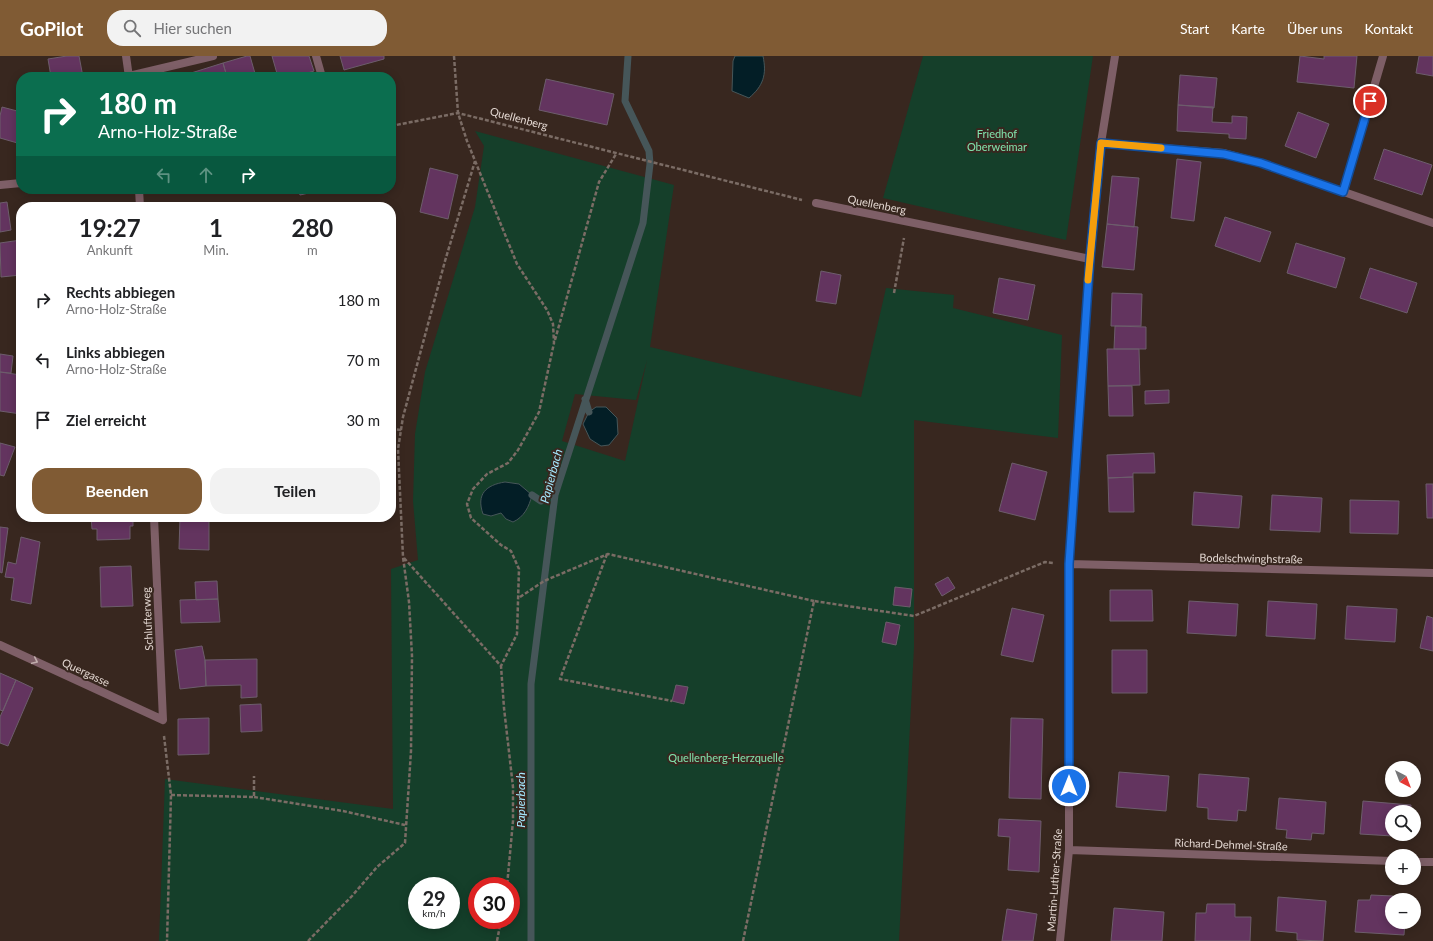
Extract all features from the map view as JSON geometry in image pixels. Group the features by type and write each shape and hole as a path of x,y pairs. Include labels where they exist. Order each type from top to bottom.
{"street":[{"path":"126,56 128,72"},
{"path":"146,72 213,56"},
{"path":"316,56 321,72"},
{"name":"Martin-Luther-Straße","path":"1060,941 1069,850 1069,564 1090,258 1101,143 1115,56"},
{"path":"1343,192 1383,56"},
{"path":"1101,143 1224,154 1261,163 1433,223"},
{"path":"0,184 16,183"},
{"name":"Quellenberg","path":"816,203 1090,258"},
{"name":"Schlufterweg","path":"154,522 163,720"},
{"name":"Bodelschwinghstraße","path":"1069,564 1433,573"},
{"name":"Quergasse","path":"0,644 163,720"},
{"name":"Richard-Dehmel-Straße","path":"1069,850 1385,861"},
{"path":"1421,862 1433,862"}],"path":[{"path":"454,56 458,113 475,161 517,264 547,310 552,324 554,343"},
{"name":"Quellenberg","path":"396,125 458,113 616,154 816,203"},
{"path":"508,877 513,821 513,787 504,708 502,666 518,634 519,569 511,551 500,545 471,518 467,504 473,489 486,474 508,463 518,450 538,412 554,343 599,182 616,154"},
{"path":"308,941 352,896 377,867 405,843 411,751 412,656 409,602 403,557 398,449 402,417 475,161"},
{"path":"894,292 907,221"},
{"path":"396,430 401,430"},
{"path":"519,597 544,581 608,554 814,601 914,616 1045,562 1069,564"},
{"path":"608,554 560,679 672,701"},
{"path":"403,557 433,592 502,666"},
{"path":"743,941 814,601"},
{"path":"163,720 171,795 167,941"},
{"path":"254,776 254,797"},
{"path":"171,795 254,797 342,811 405,825"},
{"path":"496,941 499,929"}],"green space":[{"name":"Friedhof Oberweimar","path":"923,56 1093,56 1066,240 883,198"},
{"name":"Quellenberg-Herzquelle","path":"475,131 674,185 650,347 861,397 886,288 954,295 953,308 1062,335 1058,438 914,420 914,647 899,941 159,941 165,779 393,809 391,569 418,560 413,501 415,434 425,372 475,207 484,146","holes":["647,360 625,461 562,441 575,394 636,400"]}],"water":[{"path":"735,56 763,56 763,80 758,89 749,98 732,91 733,61"},
{"path":"596,407 606,407 617,418 618,434 609,445 601,446 590,439 583,424 589,412"},
{"path":"505,482 519,484 532,495 526,511 513,522 506,519 501,513 491,516 483,514 481,507 484,492 493,485"}],"building":[{"path":"79,56 82,72 50,72 48,59"},
{"path":"250,56 255,72 226,72 223,63"},
{"path":"272,56 309,56 314,71 311,72 277,72"},
{"path":"340,56 384,56 384,59 344,70"},
{"path":"1300,56 1324,59 1324,56 1357,56 1354,88 1297,82"},
{"path":"1419,56 1433,56 1433,76 1416,73"},
{"path":"223,63 226,72 194,72"},
{"path":"1180,75 1217,78 1214,108 1178,105"},
{"path":"546,79 614,94 607,125 539,110"},
{"path":"1178,105 1213,107 1212,122 1232,123 1232,116 1247,117 1246,139 1229,138 1229,134 1177,131"},
{"path":"2,107 16,111 16,143 0,138 0,116"},
{"path":"1298,112 1329,124 1316,158 1285,146"},
{"path":"1384,149 1432,165 1422,195 1374,179"},
{"path":"1177,159 1201,162 1194,221 1171,218"},
{"path":"430,168 458,175 448,219 420,212"},
{"path":"1112,176 1139,178 1134,227 1107,224"},
{"path":"7,202 11,230 0,232 0,203"},
{"path":"1225,217 1271,232 1260,262 1215,246"},
{"path":"1107,224 1138,227 1134,270 1102,267"},
{"path":"16,241 16,276 1,277 0,243"},
{"path":"1296,243 1345,258 1336,288 1287,273"},
{"path":"1370,268 1417,283 1407,313 1360,298"},
{"path":"821,271 841,275 836,304 816,301"},
{"path":"999,278 1035,285 1028,320 993,313"},
{"path":"1112,293 1142,294 1141,326 1111,326"},
{"path":"1115,326 1146,327 1146,349 1114,349"},
{"path":"1107,349 1139,349 1140,385 1108,386"},
{"path":"0,354 13,356 11,373 0,372"},
{"path":"0,372 16,374 16,413 0,411"},
{"path":"1108,386 1132,386 1133,416 1109,416"},
{"path":"1169,390 1169,403 1145,404 1145,391"},
{"path":"0,443 15,447 4,476 0,475"},
{"path":"1154,453 1155,473 1133,473 1133,477 1108,478 1107,455"},
{"path":"1012,463 1047,472 1035,520 999,511"},
{"path":"1133,477 1134,512 1109,512 1108,478"},
{"path":"1426,484 1433,484 1433,518 1427,518"},
{"path":"1194,492 1242,496 1239,528 1192,525"},
{"path":"1272,495 1322,498 1320,532 1270,530"},
{"path":"1350,500 1399,501 1398,534 1350,533"},
{"path":"91,522 133,522 133,526 130,526 130,539 97,540 97,529 92,529"},
{"path":"180,522 209,522 209,550 179,549"},
{"path":"0,527 8,528 2,573 0,572"},
{"path":"21,537 40,542 31,604 11,600 14,578 5,577 8,562 16,564"},
{"path":"131,566 133,606 101,607 100,567"},
{"path":"948,577 955,588 942,596 935,584"},
{"path":"217,581 218,599 196,600 195,582"},
{"path":"895,587 912,589 910,607 893,605"},
{"path":"1110,590 1152,590 1153,621 1110,621"},
{"path":"218,599 220,622 181,623 180,600"},
{"path":"1189,601 1238,604 1236,636 1187,633"},
{"path":"1268,601 1317,604 1315,639 1266,636"},
{"path":"1347,606 1397,609 1395,642 1345,639"},
{"path":"1012,608 1044,615 1033,662 1001,655"},
{"path":"1427,616 1433,618 1433,651 1420,648"},
{"path":"886,622 900,625 896,645 882,642"},
{"path":"202,646 205,660 206,686 180,689 175,650"},
{"path":"1112,650 1147,650 1147,693 1112,693"},
{"path":"257,659 257,697 241,698 241,685 206,686 205,660"},
{"path":"0,673 16,680 3,711 0,710"},
{"path":"16,680 33,688 8,746 0,743 0,717"},
{"path":"676,685 688,687 684,704 672,701"},
{"path":"261,704 262,731 241,732 240,705"},
{"path":"209,718 209,754 178,755 178,719"},
{"path":"1011,718 1043,719 1041,799 1009,798"},
{"path":"1119,772 1169,776 1166,811 1116,807"},
{"path":"1199,774 1249,778 1246,811 1238,810 1237,821 1208,819 1208,808 1197,807"},
{"path":"1279,798 1326,802 1324,834 1312,833 1311,840 1286,838 1287,830 1276,829"},
{"path":"1363,801 1411,805 1385,805 1385,836 1360,834"},
{"path":"999,819 1041,821 1039,872 1008,870 1010,837 998,836"},
{"path":"1371,895 1385,896 1385,929 1404,929 1404,935 1355,932 1358,900 1370,900"},
{"path":"1278,897 1326,901 1323,941 1297,940 1297,933 1276,931"},
{"path":"1207,904 1235,904 1235,917 1251,917 1250,941 1195,941 1196,913 1206,913"},
{"path":"1114,908 1164,912 1162,941 1111,941"},
{"path":"1007,909 1037,914 1033,941 1002,941"}],"waterway":[{"name":"Papierbach","path":"531,941 531,684 555,495 643,223 650,164 649,151 625,101 628,56"},
{"name":"Papierbach","path":"585,399 589,412"},
{"path":"532,495 541,501 556,491"}],"slow traffic":[{"path":"1088,280 1101,143 1161,148"}],"route":[{"path":"1069,786 1069,564 1090,258 1101,143 1224,154 1261,163 1343,192 1370,101"}]}
